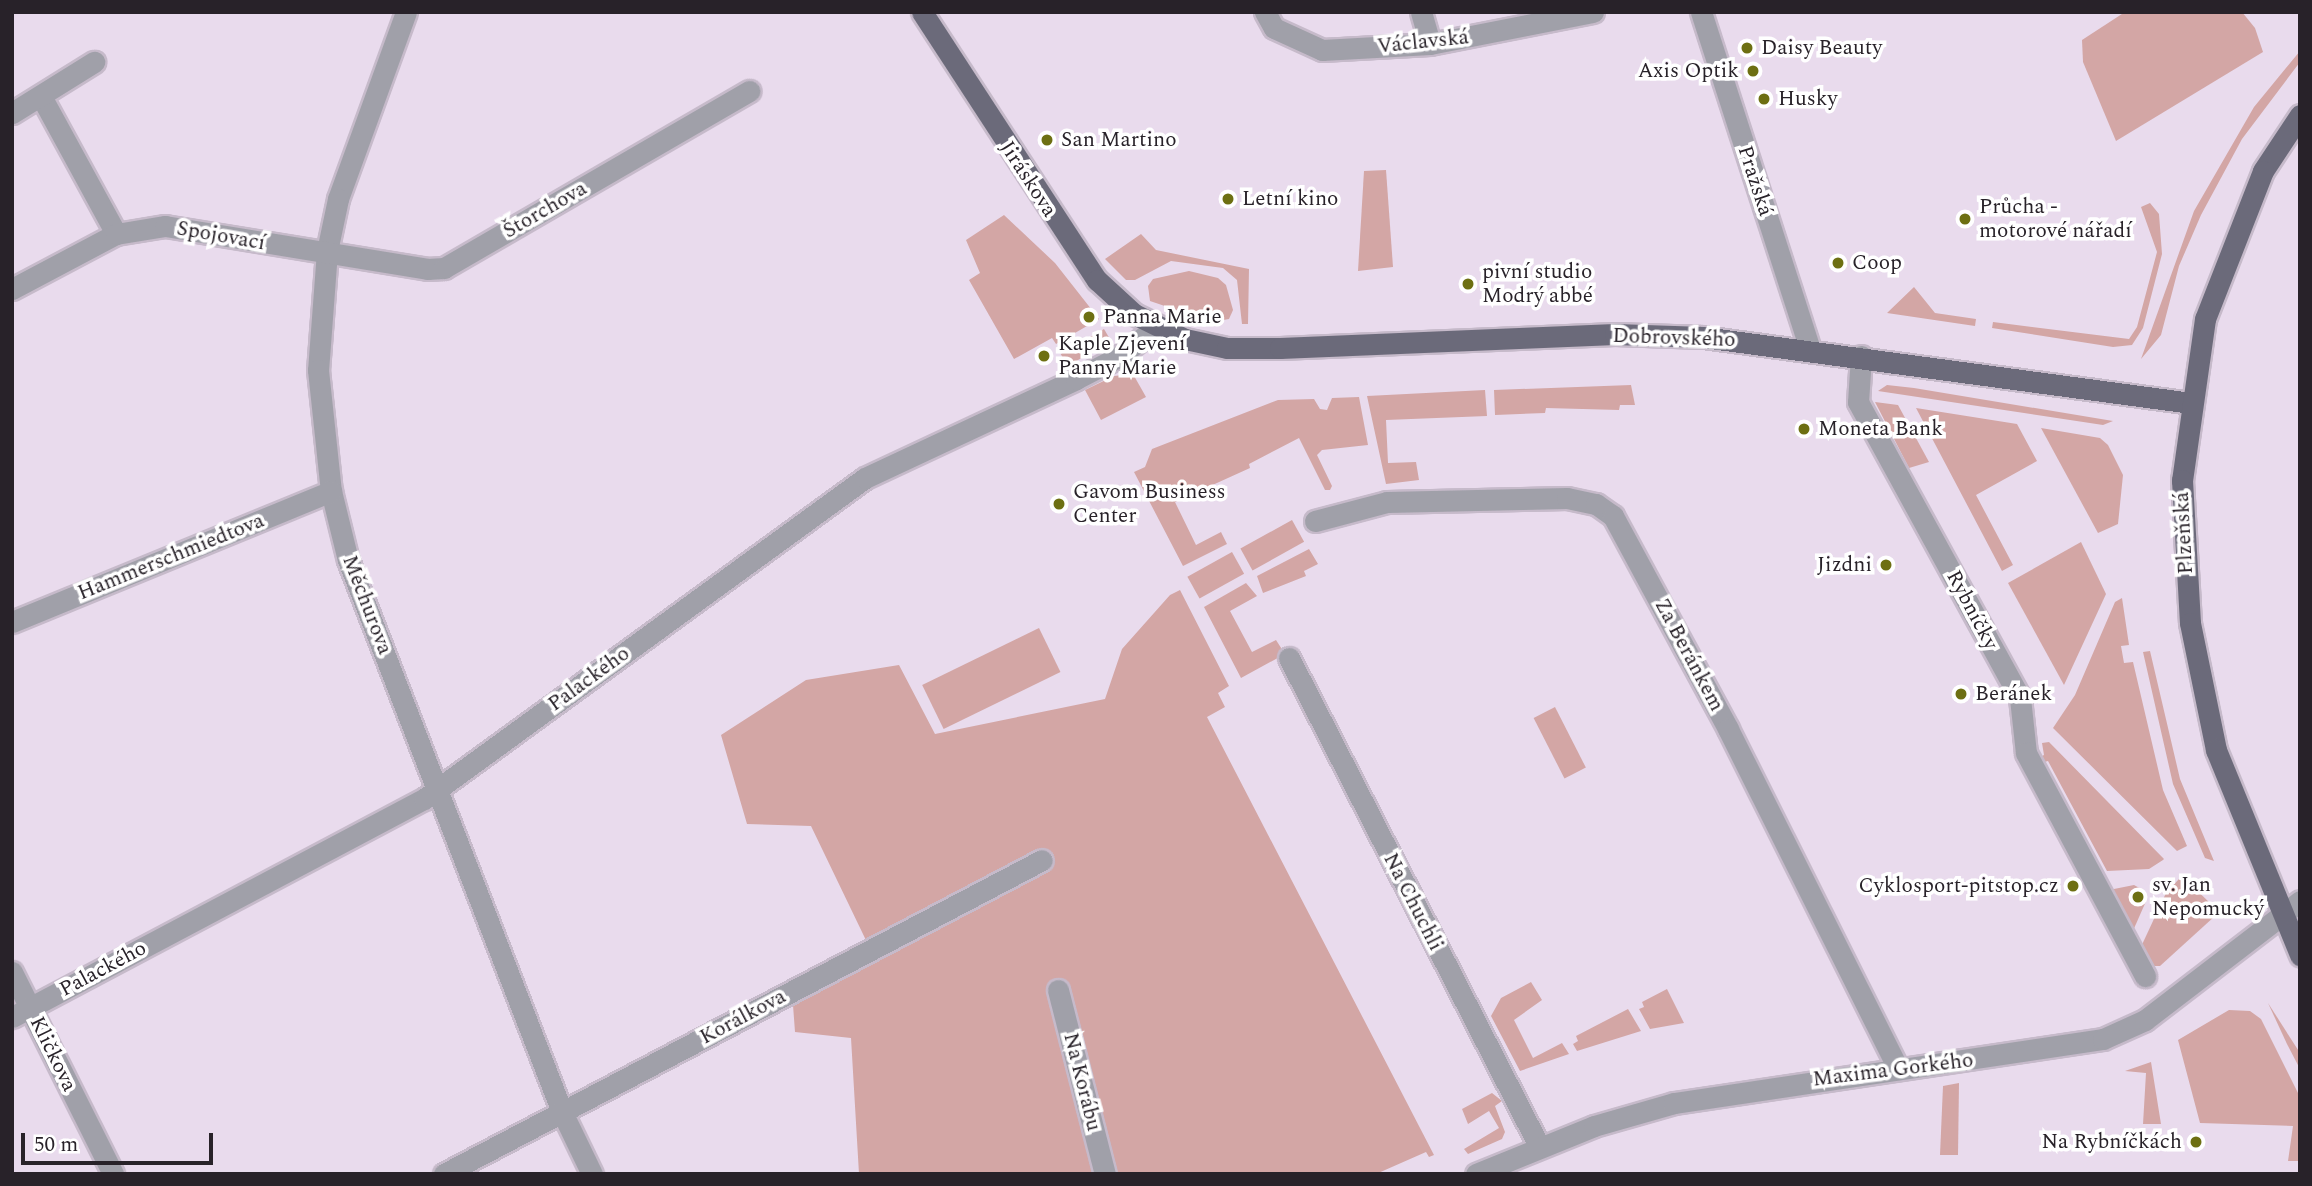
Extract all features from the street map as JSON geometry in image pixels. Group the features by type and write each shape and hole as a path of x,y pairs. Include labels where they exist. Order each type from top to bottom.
{"main road":[{"name":"Jiráskova","path":"922,12 1097,281 1156,327"},
{"name":"Plzeňská","path":"2300,115 2263,171 2234,237 2204,319 2182,480 2185,567 2199,679 2216,750 2300,955"},
{"name":"Dobrovského","path":"1156,327 1185,340 1227,348 1615,334 1703,337 1811,349 2191,403"}],"street":[{"name":"Měchurova","path":"406,12 338,199 327,251 318,370 331,491 348,560 562,1112 593,1174"},
{"name":"Václavská","path":"1265,12 1274,28 1322,50 1430,44 1593,12"},
{"path":"1422,12 1430,44"},
{"name":"Pražská","path":"1701,12 1811,349"},
{"path":"12,113 42,98 94,62"},
{"name":"Štorchova","path":"327,251 427,269 444,268 749,90"},
{"path":"42,98 116,234"},
{"name":"Spojovací","path":"12,289 116,234 165,226 327,251"},
{"name":"Palackého","path":"21,1013 437,789 865,478 1076,379 1120,355 1156,327"},
{"name":"Rybníčky","path":"1861,356 1858,402 2020,698 2026,753 2145,976"},
{"name":"Hammerschmiedtova","path":"12,622 331,491"},
{"name":"Za Beránkem","path":"1315,521 1387,502 1554,498 1596,504 1613,516 1728,729 1898,1069"},
{"name":"Na Chuchli","path":"1289,658 1539,1146"},
{"name":"Korálkova","path":"444,1174 1042,860"},
{"name":"Maxima Gorkého","path":"1476,1174 1539,1146 1674,1103 1898,1069 2055,1049 2118,1034 2145,1020 2300,901"},
{"name":"Kličkova","path":"12,972 21,1013 113,1174"},
{"name":"Na Korábu","path":"1058,990 1105,1174"}],"shaded area":[{"path":"2125,12 2242,12 2255,28 2263,52 2116,141 2083,62 2082,40"},
{"path":"2300,51 2300,62 2242,139 2201,215 2179,266 2161,335 2141,359 2194,211 2254,107"},
{"path":"1386,170 1393,267 1358,271 1364,171"},
{"path":"2150,203 2159,214 2162,254 2143,328 2132,345 2113,347 1992,328 1993,322 2129,339 2137,327 2157,252 2141,207"},
{"path":"1004,215 1055,263 1099,319 1056,344 1052,338 1014,359 969,280 980,273 966,240"},
{"path":"1141,234 1156,250 1249,269 1248,324 1242,324 1237,280 1223,268 1171,261 1135,280 1126,280 1105,259"},
{"path":"1189,271 1218,278 1226,285 1233,310 1229,319 1212,322 1150,301 1148,286 1153,279"},
{"path":"1914,287 1935,313 1976,319 1975,326 1887,313"},
{"path":"1104,329 1111,341 1068,366 1061,354"},
{"path":"1133,374 1146,397 1101,420 1085,390 1114,376"},
{"path":"1631,385 1635,405 1620,405 1619,410 1546,408 1545,413 1495,415 1494,390"},
{"path":"1887,385 2113,421 2103,425 1878,391"},
{"path":"1485,390 1487,416 1386,420 1388,463 1416,462 1419,480 1386,484 1367,396"},
{"path":"1359,397 1368,445 1322,450 1317,455 1332,486 1330,490 1325,490 1299,438 1249,464 1250,468 1175,502 1196,545 1221,532 1227,544 1183,566 1134,472 1145,467 1152,449 1278,400 1314,399 1320,409 1327,410 1332,398"},
{"path":"1875,402 1898,405 1929,462 1909,468"},
{"path":"1916,408 2017,424 2037,461 1976,495 2013,565 2002,571"},
{"path":"2041,428 2100,438 2108,445 2123,475 2118,524 2098,533"},
{"path":"1292,520 1304,542 1253,570 1240,549"},
{"path":"2081,542 2106,594 2064,685 2008,583"},
{"path":"1309,549 1318,564 1304,571 1306,576 1263,593 1257,576"},
{"path":"1232,552 1244,574 1200,599 1187,577"},
{"path":"1246,583 1257,596 1230,611 1252,652 1276,640 1285,654 1241,678 1204,607"},
{"path":"1180,590 1229,686 1218,693 1225,707 1207,717 1434,1155 1429,1157 1426,1152 1376,1174 859,1174 851,1038 795,1032 793,1005 875,959 811,826 747,824 721,735 806,680 899,665 935,734 1105,699 1122,649 1170,595"},
{"path":"2122,598 2129,645 2121,646 2124,663 2133,662 2163,790 2187,846 2177,851 2053,728 2075,695 2115,602"},
{"path":"1039,628 1060,672 944,729 922,685"},
{"path":"2150,651 2180,779 2214,861 2205,858 2173,784 2143,652"},
{"path":"1555,707 1586,768 1564,778 1534,718"},
{"path":"2049,742 2163,860 2149,869 2107,871 2048,761 2041,763 2038,758 2044,755 2042,743"},
{"path":"2179,879 2185,879 2211,904 2215,916 2160,966 2152,966 2140,949 2166,893"},
{"path":"2134,885 2145,891 2147,899 2132,933 2109,890"},
{"path":"1531,982 1542,1000 1514,1020 1533,1058 1562,1043 1569,1054 1520,1071 1491,1016 1501,998"},
{"path":"1667,989 1684,1023 1650,1029 1639,1009 1644,1007 1642,1002"},
{"path":"2268,1003 2300,1053 2300,1069 2287,1044"},
{"path":"1628,1009 1641,1031 1577,1051 1573,1044 1578,1041 1576,1036"},
{"path":"2229,1010 2250,1011 2261,1019 2300,1097 2300,1161 2288,1161 2293,1126 2200,1123 2178,1040"},
{"path":"2151,1062 2161,1124 2143,1124 2146,1073 2125,1071"},
{"path":"1959,1083 1958,1155 1940,1155 1943,1086"},
{"path":"1492,1093 1502,1101 1495,1106 1505,1132 1502,1139 1468,1154 1464,1149 1499,1128 1489,1111 1468,1124 1462,1109"}],"place":[{"name":"Daisy Beauty","path":"1747,48"},
{"name":"Axis Optik","path":"1753,71"},
{"name":"Husky","path":"1764,99"},
{"name":"San Martino","path":"1047,140"},
{"name":"Letní kino","path":"1228,199"},
{"name":"Průcha - motorové nářadí","path":"1965,219"},
{"name":"Coop","path":"1838,263"},
{"name":"pivní studio Modrý abbé","path":"1468,284"},
{"name":"Panna Marie","path":"1089,317"},
{"name":"Kaple Zjevení Panny Marie","path":"1044,356"},
{"name":"Moneta Bank","path":"1804,429"},
{"name":"Gavom Business Center","path":"1059,504"},
{"name":"Jizdni","path":"1886,565"},
{"name":"Beránek","path":"1961,694"},
{"name":"Cyklosport-pitstop.cz","path":"2073,886"},
{"name":"sv. Jan Nepomucký","path":"2138,897"},
{"name":"Na Rybníčkách","path":"2196,1142"}]}
